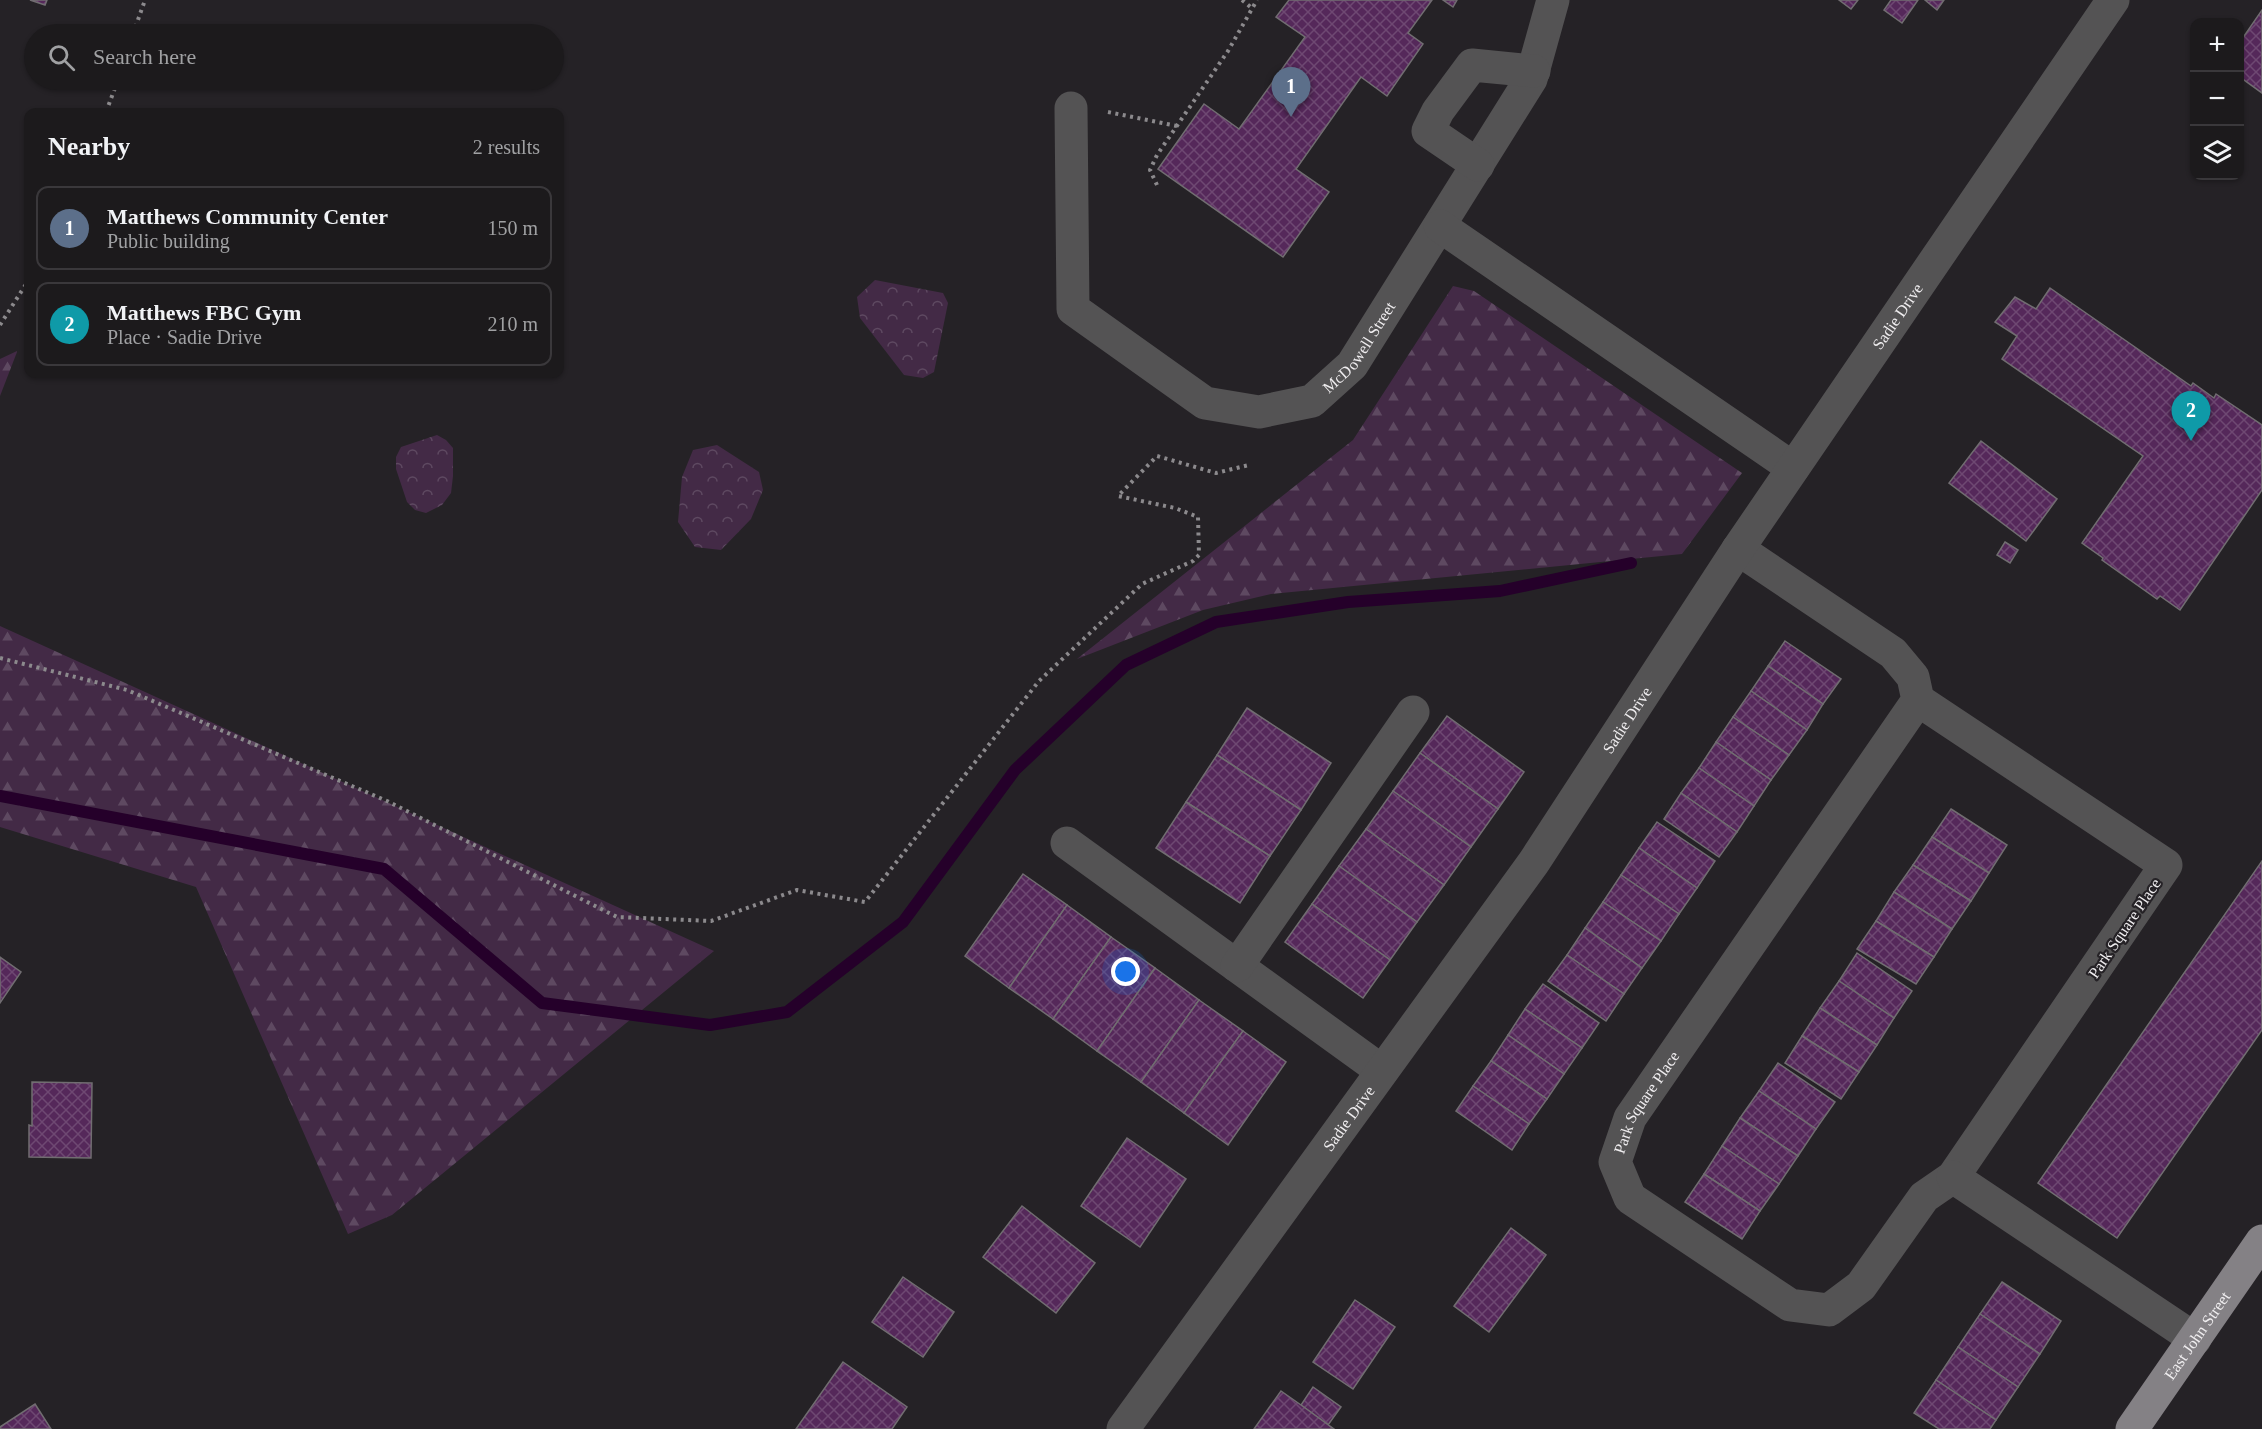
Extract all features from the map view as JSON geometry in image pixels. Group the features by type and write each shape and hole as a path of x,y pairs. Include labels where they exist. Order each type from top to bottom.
{"main road":[{"name":"East John Street","path":"2132,1429 2262,1241"}],"street":[{"name":"McDowell Street","path":"1084,109 1073,309 1205,403 1259,412 1312,401 1352,365 1531,79 1553,0"},
{"name":"Sadie Drive","path":"1123,1429 1534,862 1738,549 2113,0"},
{"path":"1478,165 1428,131 1438,111 1472,65 1534,71"},
{"path":"1440,226 1793,468"},
{"path":"1738,549 1893,653 1913,677 1918,700"},
{"name":"Park Square Place","path":"1918,700 2166,866 1953,1177 1924,1197 1861,1286 1829,1310 1790,1305 1630,1198 1615,1162 1630,1118 1918,700"},
{"path":"1237,966 1413,712"},
{"path":"1067,843 1382,1071"},
{"path":"1953,1177 2195,1339"}],"path":[{"path":"137,24 145,0"},
{"path":"1242,0 1253,9"},
{"path":"1157,185 1150,170 1157,155 1228,51 1257,0"},
{"path":"108,108 114,90"},
{"path":"1084,109 1177,126"},
{"path":"0,326 24,287"},
{"path":"0,658 127,690 387,801 616,917 711,921 797,890 865,902 1040,681 1142,584 1193,561 1199,555 1198,517 1175,508 1118,496 1157,456 1216,473 1249,465"}],"green space":[{"path":"875,280 943,293 948,303 934,372 923,378 904,375 860,318 857,297"},
{"path":"1453,286 1474,291 1742,473 1682,554 1271,594 1203,610 1077,659 1353,440"},
{"path":"17,352 0,396 0,359"},
{"path":"437,435 453,448 451,493 442,505 426,513 415,510 407,502 396,469 396,457 401,447"},
{"path":"717,445 759,472 763,490 751,519 721,550 695,547 678,522 682,477 693,450"},
{"path":"0,626 714,951 392,1215 348,1234 196,887 0,827"}],"building":[{"path":"30,0 47,0 45,5"},
{"path":"1289,0 1432,0 1408,33 1423,44 1387,96 1361,77 1296,169 1329,192 1283,257 1158,169 1204,104 1239,129 1305,37 1276,17"},
{"path":"1443,0 1457,0 1453,7"},
{"path":"1839,0 1858,0 1851,9"},
{"path":"1891,0 1918,0 1902,23 1884,10"},
{"path":"1925,0 1944,0 1937,10"},
{"path":"2262,10 2262,93 2244,80 2244,36"},
{"path":"2050,288 2191,386 2193,383 2214,398 2216,394 2262,425 2262,490 2180,610 2160,596 2157,599 2082,543 2143,456 2002,359 2017,336 1995,322 2015,297 2036,309"},
{"path":"1981,441 2057,499 2026,541 1949,483"},
{"path":"2005,542 2018,550 2010,563 1997,555"},
{"path":"1785,641 1841,679 1823,704 1768,666"},
{"path":"1768,666 1823,704 1807,730 1751,691"},
{"path":"1751,691 1807,730 1789,755 1733,717"},
{"path":"1247,708 1331,763 1301,810 1217,755"},
{"path":"1447,716 1524,772 1498,809 1420,753"},
{"path":"1733,717 1789,755 1771,780 1716,742"},
{"path":"1716,742 1771,780 1754,806 1699,768"},
{"path":"1420,753 1498,809 1471,847 1393,791"},
{"path":"1217,755 1301,810 1270,856 1186,802"},
{"path":"1699,768 1754,806 1737,832 1681,793"},
{"path":"1393,791 1471,847 1444,885 1366,829"},
{"path":"1681,793 1737,832 1719,857 1664,819"},
{"path":"1186,802 1270,856 1240,903 1156,848"},
{"path":"1951,809 2007,845 1989,873 1932,837"},
{"path":"1657,822 1715,861 1697,888 1639,848"},
{"path":"1366,829 1444,885 1417,922 1339,866"},
{"path":"1932,837 1989,873 1971,901 1913,865"},
{"path":"1639,848 1697,888 1679,914 1621,875"},
{"path":"2262,861 2262,1030 2117,1238 2038,1183"},
{"path":"1913,865 1971,901 1952,929 1894,892"},
{"path":"1339,866 1417,922 1390,960 1312,904"},
{"path":"1023,874 1067,905 1009,988 965,956"},
{"path":"1621,875 1679,914 1661,941 1603,902"},
{"path":"1894,892 1952,929 1934,957 1876,921"},
{"path":"1603,902 1661,941 1642,968 1585,928"},
{"path":"1312,904 1390,960 1363,998 1285,942"},
{"path":"1067,905 1111,937 1053,1019 1009,988"},
{"path":"1876,921 1934,957 1916,984 1857,949"},
{"path":"1585,928 1642,968 1624,994 1567,955"},
{"path":"1111,937 1155,968 1097,1051 1053,1019"},
{"path":"1857,953 1912,991 1894,1018 1839,981"},
{"path":"1567,955 1624,994 1606,1021 1548,981"},
{"path":"0,957 21,972 0,1003"},
{"path":"1155,968 1199,1000 1141,1082 1097,1051"},
{"path":"1839,981 1894,1018 1877,1045 1820,1008"},
{"path":"1543,984 1599,1023 1582,1048 1525,1009"},
{"path":"1199,1000 1243,1031 1184,1113 1141,1082"},
{"path":"1820,1008 1877,1045 1859,1072 1802,1036"},
{"path":"1525,1009 1582,1048 1564,1074 1508,1035"},
{"path":"1243,1031 1286,1062 1228,1145 1184,1113"},
{"path":"1508,1035 1564,1074 1547,1099 1491,1061"},
{"path":"1802,1036 1859,1072 1841,1099 1785,1063"},
{"path":"1491,1061 1547,1099 1529,1124 1473,1086"},
{"path":"1778,1063 1835,1102 1816,1129 1759,1091"},
{"path":"32,1082 92,1083 91,1158 29,1157"},
{"path":"1473,1086 1529,1124 1512,1150 1456,1111"},
{"path":"1759,1091 1816,1129 1798,1156 1740,1118"},
{"path":"1740,1118 1798,1156 1779,1184 1722,1146"},
{"path":"1127,1138 1186,1179 1140,1247 1081,1206"},
{"path":"1722,1146 1779,1184 1760,1211 1704,1174"},
{"path":"1704,1174 1760,1211 1742,1239 1685,1202"},
{"path":"1022,1206 1095,1263 1056,1313 983,1257"},
{"path":"1511,1228 1546,1255 1489,1332 1454,1306"},
{"path":"903,1277 954,1312 923,1357 872,1322"},
{"path":"2002,1282 2061,1321 2040,1354 1980,1314"},
{"path":"1355,1300 1395,1327 1353,1389 1313,1362"},
{"path":"1980,1314 2040,1354 2018,1387 1958,1347"},
{"path":"1958,1347 2018,1387 1996,1420 1936,1380"},
{"path":"843,1362 907,1407 892,1429 796,1429"},
{"path":"1936,1380 1996,1420 1990,1429 1939,1429 1914,1413"},
{"path":"1313,1387 1341,1407 1328,1425 1301,1405"},
{"path":"1281,1391 1301,1405 1334,1429 1254,1429"},
{"path":"35,1404 51,1429 0,1429 0,1427"}],"waterway":[{"path":"0,796 384,869 542,1003 710,1025 787,1012 903,922 1015,770 1126,665 1216,622 1348,602 1500,591 1631,563"}],"place":[{"name":"Matthews Community Center","path":"1291,117"},
{"name":"Matthews FBC Gym","path":"2191,441"}]}
